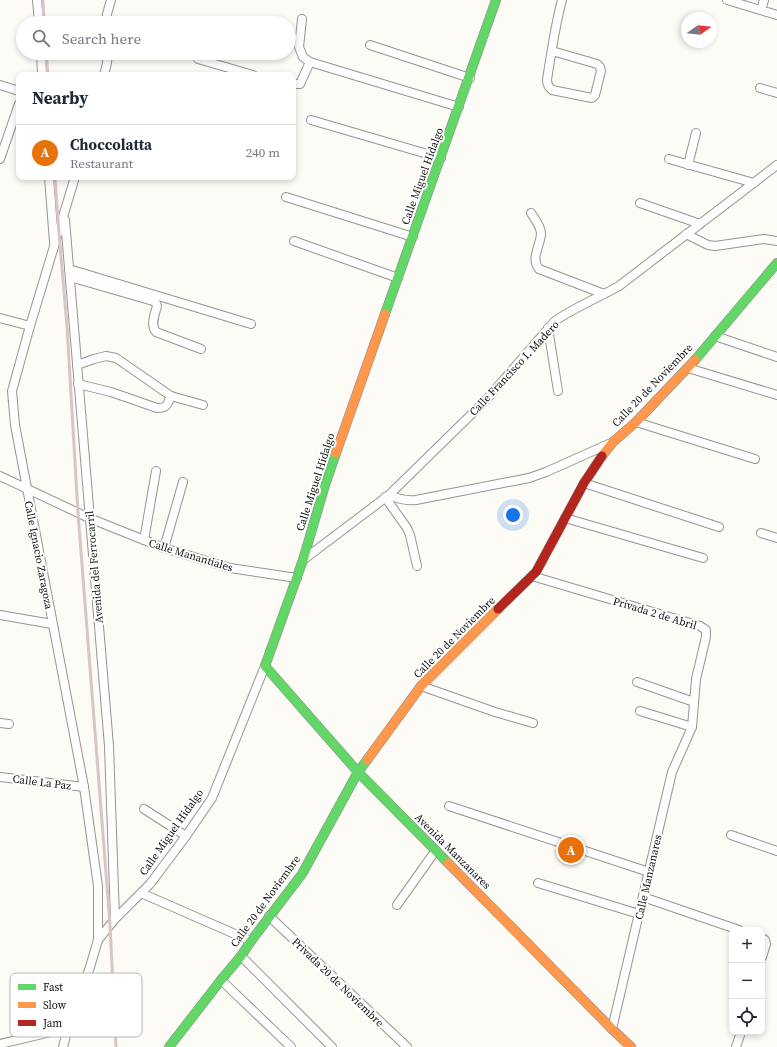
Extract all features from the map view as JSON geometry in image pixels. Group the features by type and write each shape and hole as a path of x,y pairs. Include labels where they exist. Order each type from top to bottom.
{"street":[{"path":"37,0 38,16"},
{"path":"107,16 111,0"},
{"name":"Calle Miguel Hidalgo","path":"98,940 115,919 150,884 212,798 265,666 297,578 325,485 470,78 496,0"},
{"path":"552,51 597,64 600,67 601,71 594,97 592,98 552,90 548,87 547,80 552,51 562,0"},
{"path":"727,0 777,15"},
{"path":"761,10 764,0"},
{"path":"302,19 300,47 303,57 310,62 459,107"},
{"path":"370,45 470,78"},
{"path":"41,60 42,72"},
{"path":"105,72 108,60"},
{"path":"201,60 243,72"},
{"path":"296,84 300,84 310,62"},
{"path":"0,85 16,91"},
{"path":"760,88 777,93"},
{"path":"0,159 16,113"},
{"path":"312,120 441,158"},
{"path":"688,165 696,134"},
{"path":"669,159 754,183"},
{"name":"Calle Francisco I. Madero","path":"303,560 387,496 486,400 555,321 567,313 619,286 777,165"},
{"path":"49,180 54,248"},
{"name":"Calle Ignacio Zaragoza","path":"74,180 12,391 26,488 84,787 98,886 98,940"},
{"path":"286,198 413,237"},
{"path":"640,203 700,224"},
{"path":"531,213 538,223 541,234 535,259 536,266 540,270 604,294"},
{"name":"Avenida del Ferrocarril","path":"64,216 109,746 115,919"},
{"path":"686,234 708,245 715,246 764,239 777,241"},
{"path":"294,241 398,278"},
{"name":"Calle 20 de Noviembre","path":"169,1047 241,956 269,916 302,874 358,772 421,686 536,572 584,482 598,461 613,442 636,422 688,368 775,268"},
{"path":"69,273 251,324"},
{"path":"69,273 156,303 157,306 152,324 156,332 201,349"},
{"path":"0,318 30,326"},
{"path":"548,328 558,391"},
{"path":"715,336 777,357"},
{"path":"77,365 106,356 116,358 170,396 203,405"},
{"path":"688,368 777,395"},
{"path":"78,384 111,392 157,408 166,406 170,396"},
{"path":"636,422 755,459"},
{"path":"387,496 407,501 416,500 529,478 613,442"},
{"path":"144,540 156,471"},
{"name":"Calle Manantiales","path":"0,476 89,518 164,548 230,568 297,578"},
{"path":"164,548 183,482"},
{"path":"584,482 719,528"},
{"path":"387,496 407,528 417,566"},
{"path":"566,518 703,558"},
{"path":"761,533 777,538"},
{"name":"Privada 2 de Abril","path":"532,576 700,626 706,630 706,637 696,679 692,727"},
{"path":"0,615 52,624"},
{"name":"Avenida Manzanares","path":"265,666 358,772 631,1047"},
{"path":"637,682 694,702"},
{"path":"421,686 495,712 533,723"},
{"path":"640,711 692,727"},
{"path":"0,724 9,724"},
{"name":"Calle Manzanares","path":"612,1029 672,772 692,727"},
{"name":"Calle La Paz","path":"0,777 84,787"},
{"path":"449,806 649,872"},
{"path":"144,809 186,836"},
{"path":"732,835 777,851"},
{"path":"397,905 436,850"},
{"path":"538,883 639,914"},
{"path":"141,893 251,941"},
{"path":"643,898 730,927"},
{"name":"Privada 20 de Noviembre","path":"269,916 407,1047"},
{"path":"88,973 98,940"},
{"path":"241,956 332,1047"},
{"path":"221,980 291,1047"},
{"path":"736,1047 740,1035"},
{"path":"0,1044 30,1037"},
{"path":"64,1047 66,1037"}],"railway":[{"path":"43,0 44,16"},
{"path":"47,60 48,72"},
{"path":"55,180 67,326 78,513 110,925 112,973"},
{"path":"116,1037 116,1047"}],"traffic: fast":[{"path":"385,314 496,0"},
{"path":"695,360 777,263"},
{"path":"336,453 303,560 265,666 358,772 448,863"},
{"path":"169,1047 241,956 302,874 358,772 367,760"}],"traffic: slow":[{"path":"336,453 385,314"},
{"path":"602,456 613,442 636,422 695,360"},
{"path":"367,760 421,686 498,609"},
{"path":"448,863 631,1047"}],"traffic: jam":[{"path":"498,609 536,572 584,483 602,456"}],"place":[{"name":"Choccolatta","path":"571,850"}]}
